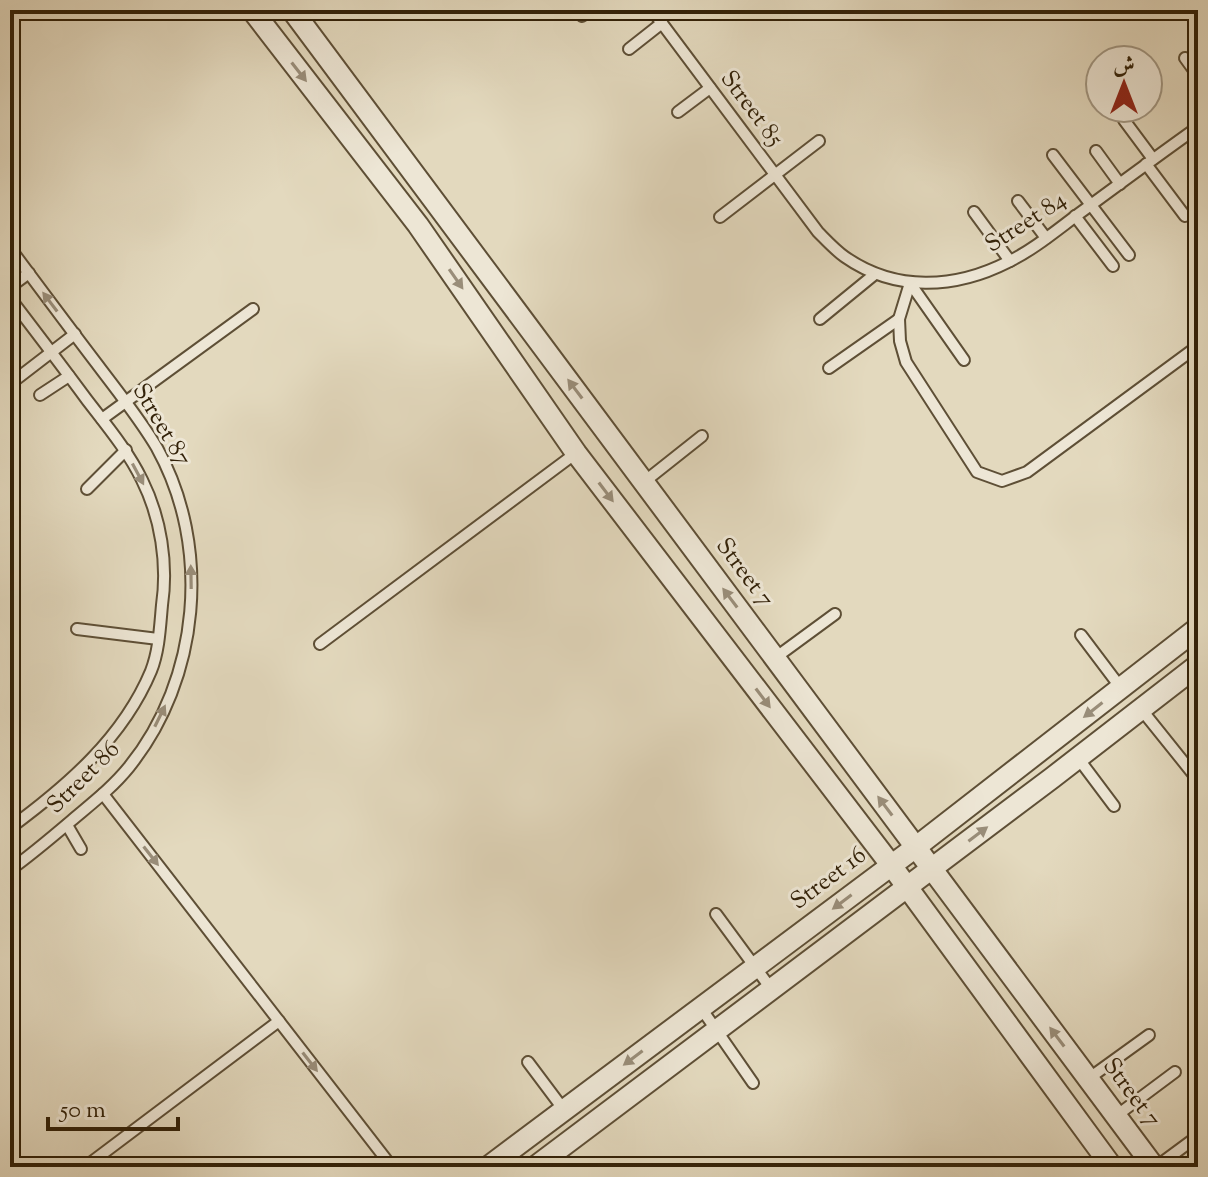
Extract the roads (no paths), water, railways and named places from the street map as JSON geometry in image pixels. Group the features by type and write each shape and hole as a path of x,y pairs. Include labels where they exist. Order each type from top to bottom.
{"street":[{"path":"252,10 418,225 576,453 891,865 1112,1167"},
{"name":"Street 7","path":"292,10 1155,1167"},
{"name":"Street 16","path":"488,1167 916,847 1198,628"},
{"path":"535,1167 1198,665"},
{"path":"1035,755 1052,778"}],"lane":[{"path":"629,49 658,14"},
{"name":"Street 85","path":"658,14 818,232"},
{"path":"1185,58 1198,76"},
{"path":"678,112 710,88"},
{"path":"1126,124 1185,216"},
{"name":"Street 84","path":"818,232 844,256 875,274 910,283 948,283 985,273 1046,238 1198,127"},
{"path":"720,217 819,141"},
{"path":"1096,151 1120,184"},
{"path":"1053,155 1129,255"},
{"path":"1018,201 1046,238"},
{"path":"974,212 1010,261"},
{"path":"1075,216 1113,266"},
{"name":"Street 87","path":"10,248 125,402 157,449 175,488 186,528 192,570 191,613 183,654"},
{"path":"10,287 29,273"},
{"path":"820,319 875,274"},
{"path":"910,283 899,319 900,341 906,362 977,472 1002,481 1027,472 1198,346"},
{"path":"910,283 964,360"},
{"name":"Street 87","path":"10,298 126,450 144,483 156,518 163,553 165,587 157,645"},
{"path":"102,419 253,309"},
{"path":"829,368 899,319"},
{"path":"10,384 75,334"},
{"path":"40,395 69,376"},
{"path":"644,482 702,436"},
{"path":"87,489 126,450"},
{"path":"320,644 576,453"},
{"path":"775,658 835,614"},
{"path":"77,629 157,645"},
{"path":"1081,635 1121,688"},
{"name":"Street 86","path":"10,828 87,765 113,736 135,704 152,669 157,645"},
{"name":"Street 86","path":"10,870 103,794 129,767 152,733 171,695 183,654"},
{"path":"1141,709 1198,780"},
{"path":"1078,758 1114,806"},
{"path":"103,794 392,1167"},
{"path":"67,825 81,849"},
{"path":"716,914 772,990"},
{"path":"701,1008 753,1083"},
{"path":"85,1167 279,1021"},
{"path":"1088,1079 1149,1035"},
{"path":"528,1062 564,1110"},
{"path":"1116,1116 1175,1072"},
{"path":"1155,1167 1198,1136"}]}
